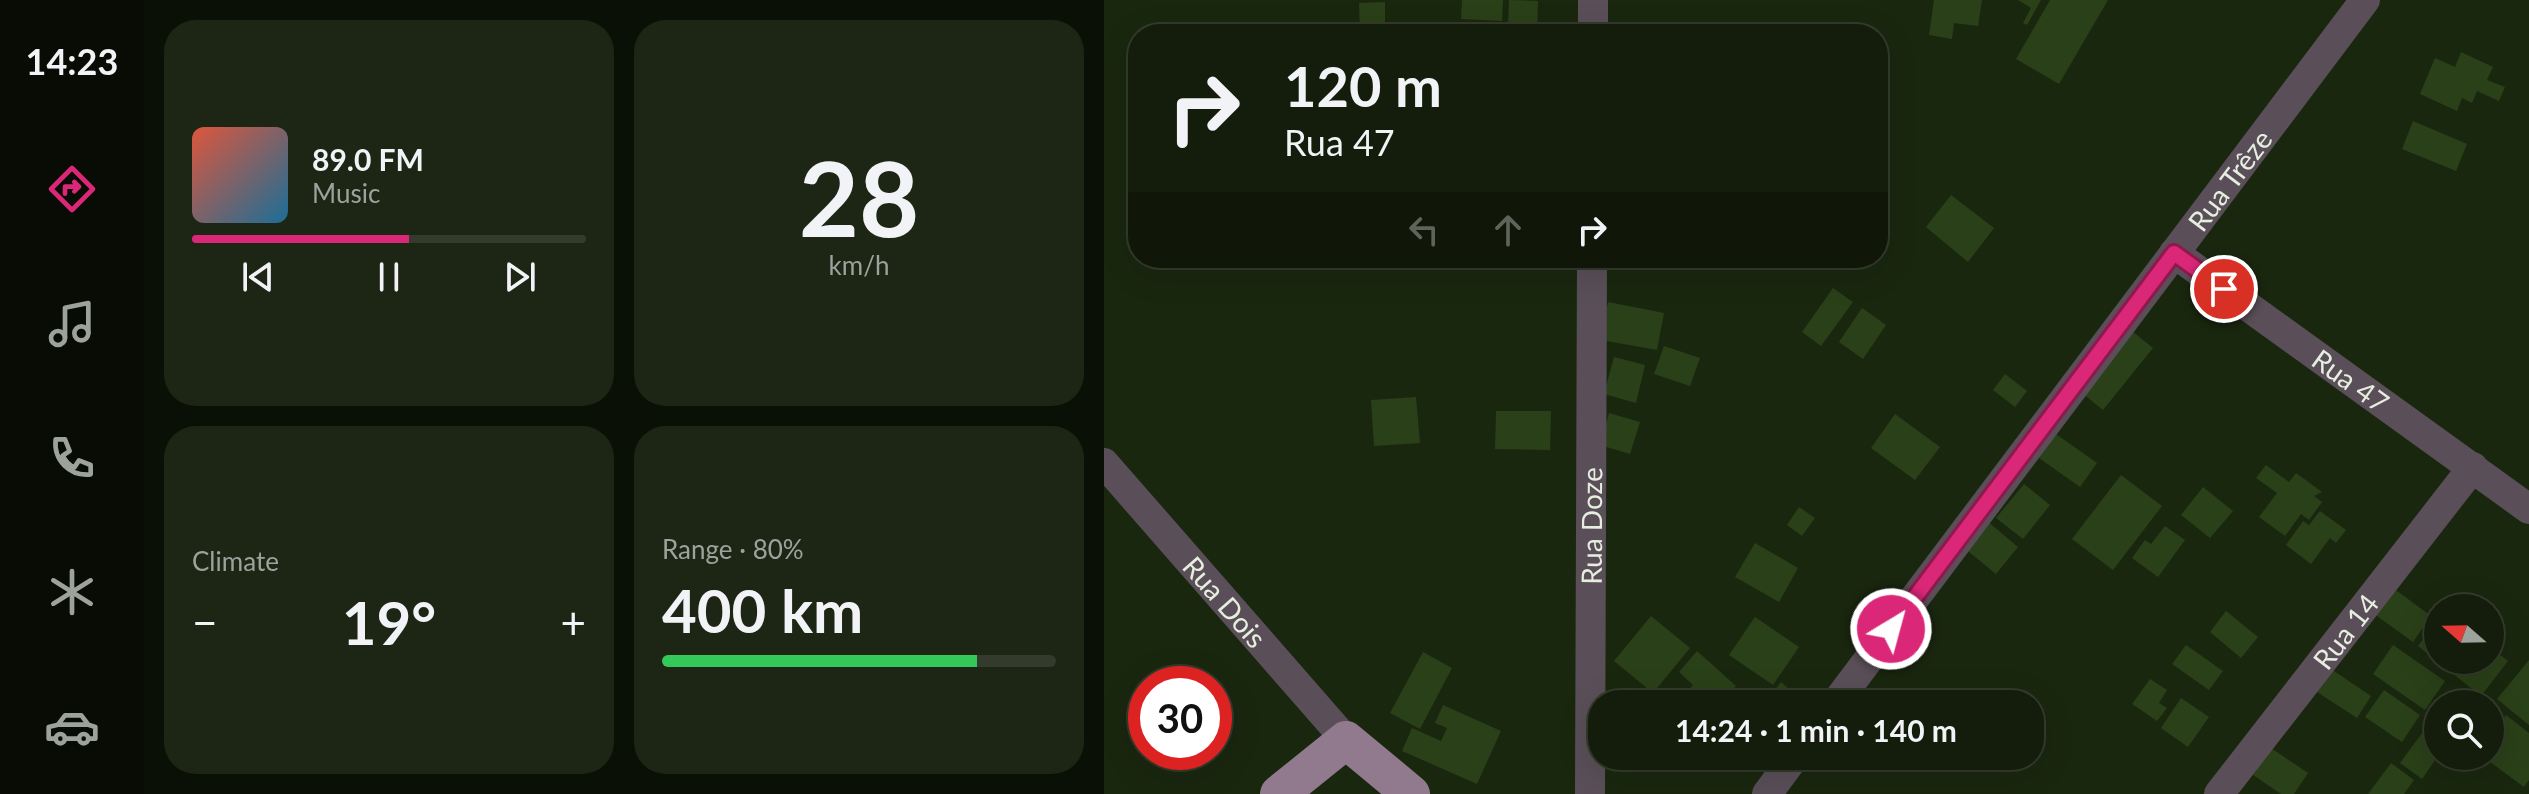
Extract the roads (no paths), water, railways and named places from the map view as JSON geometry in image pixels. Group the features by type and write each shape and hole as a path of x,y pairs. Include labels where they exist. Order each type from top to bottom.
{"main road":[{"path":"1279,794 1346,740 1411,794"}],"street":[{"path":"1593,0 1593,24"},
{"name":"Rua Trêze","path":"1846,690 2365,0"},
{"name":"Rua 47","path":"2174,253 2529,509"},
{"name":"Rua Doze","path":"1590,794 1592,268"},
{"name":"Rua Dois","path":"1104,463 1346,740"},
{"name":"Rua 14","path":"2219,794 2473,467"},
{"path":"1767,794 1785,770"}]}
